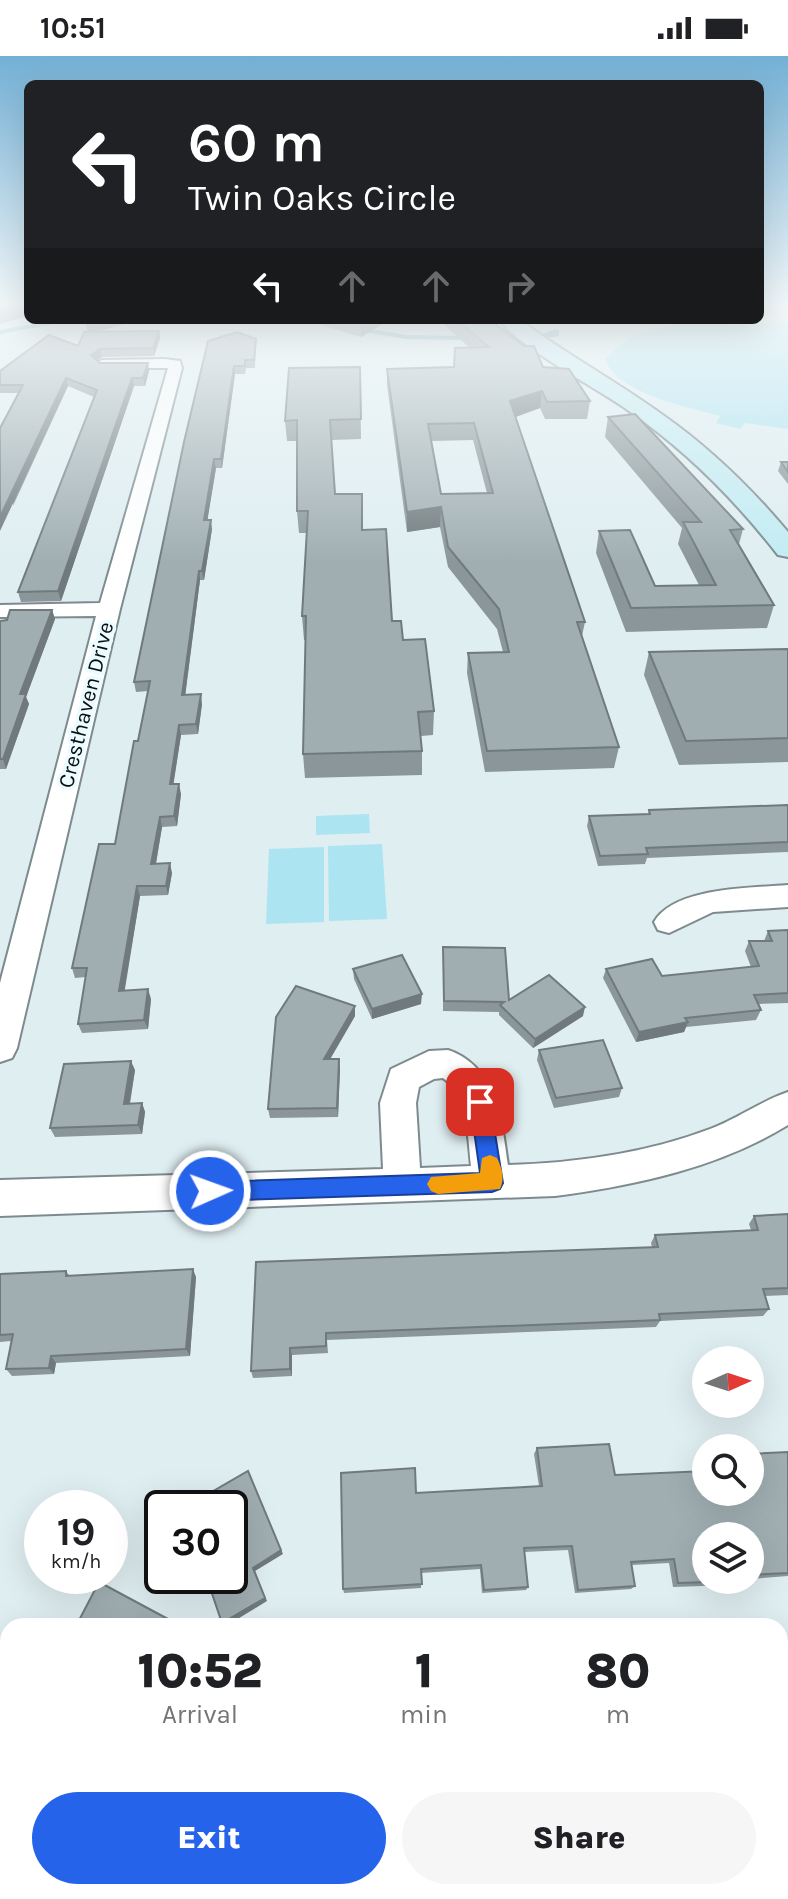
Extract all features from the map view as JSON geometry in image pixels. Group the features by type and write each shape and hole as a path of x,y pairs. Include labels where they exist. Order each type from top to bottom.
{"main road":[{"path":"613,391 689,446 742,495 788,549"}],"street":[{"name":"Cresthaven Drive","path":"0,1048 109,609 168,391"},
{"path":"0,611 109,609"},
{"path":"669,922 707,902 788,896"},
{"path":"402,1185 398,1103 403,1079 422,1064 447,1063 468,1075 480,1102 492,1183"},
{"path":"0,1198 492,1183 601,1175 657,1164 709,1146 788,1107"}],"shaded area":[{"path":"642,391 788,391 788,429 745,423 740,429 716,423 720,416"},
{"path":"369,814 370,833 316,835 316,816"},
{"path":"382,844 387,919 329,921 328,846"},
{"path":"324,847 324,922 266,924 269,849"}],"building":[{"path":"20,391 60,391 0,517 0,428"},
{"path":"97,391 127,391 58,591 18,592"},
{"path":"196,391 231,391 221,459 214,459 204,520 211,520 202,571 199,571 182,695 201,694 196,724 179,725 170,784 179,784 174,816 160,817 151,864 170,863 166,886 137,886 119,991 148,989 144,1020 78,1024 87,968 72,968 99,844 115,844 134,741 138,741 150,681 134,682"},
{"path":"287,391 360,391 361,419 330,420 335,494 362,494 362,530 386,529 392,621 401,621 403,640 425,639 434,711 418,712 422,751 303,754 306,616 302,616 308,511 297,511 297,420 285,421"},
{"path":"390,391 542,391 510,401 585,622 577,622 619,747 487,751 468,653 509,652 499,609 448,547 441,507 407,512","holes":["474,423 493,493 441,494 428,424"]},
{"path":"542,391 583,391 590,401 547,402"},
{"path":"635,414 743,529 730,530 774,605 631,608 599,531 630,530 655,586 716,585 683,522 701,522 608,417"},
{"path":"10,610 52,610 20,694 26,694 3,759 0,759 0,621 7,620"},
{"path":"788,649 788,738 686,741 649,652"},
{"path":"788,805 788,842 646,848 648,854 600,856 589,816 650,814 649,810"},
{"path":"788,930 788,993 754,995 761,1010 685,1018 688,1022 639,1032 606,969 652,959 662,976 759,966 749,941 772,941 768,931"},
{"path":"443,947 505,948 509,1000 549,975 585,1007 535,1039 500,1005 504,1002 444,1001"},
{"path":"402,955 422,994 372,1009 353,969"},
{"path":"296,986 355,1006 324,1059 339,1059 337,1108 268,1109 276,1017"},
{"path":"603,1040 622,1088 556,1098 539,1050"},
{"path":"131,1061 124,1104 142,1103 138,1125 50,1128 64,1064"},
{"path":"788,1214 788,1288 763,1289 769,1309 659,1314 660,1320 326,1333 326,1346 290,1348 290,1369 251,1371 256,1262 658,1247 655,1235 758,1230 754,1216"},
{"path":"193,1269 186,1349 51,1356 49,1368 6,1369 13,1334 0,1335 0,1274 66,1271 66,1276"},
{"path":"609,1444 615,1475 692,1472 692,1506 764,1506 764,1453 788,1452 788,1573 764,1574 764,1522 692,1522 692,1583 678,1583 674,1559 631,1562 635,1586 578,1590 572,1546 524,1548 528,1587 484,1590 481,1565 421,1569 422,1584 343,1589 341,1473 415,1468 416,1493 542,1486 537,1448"},
{"path":"248,1471 281,1550 253,1568 265,1598 231,1618 220,1618 212,1594 248,1594 248,1490 215,1490"},
{"path":"93,1594 121,1594 166,1618 80,1618"}],"slow traffic":[{"path":"438,1184 492,1183 490,1164"}],"route":[{"path":"210,1191 492,1183 480,1102"}]}
